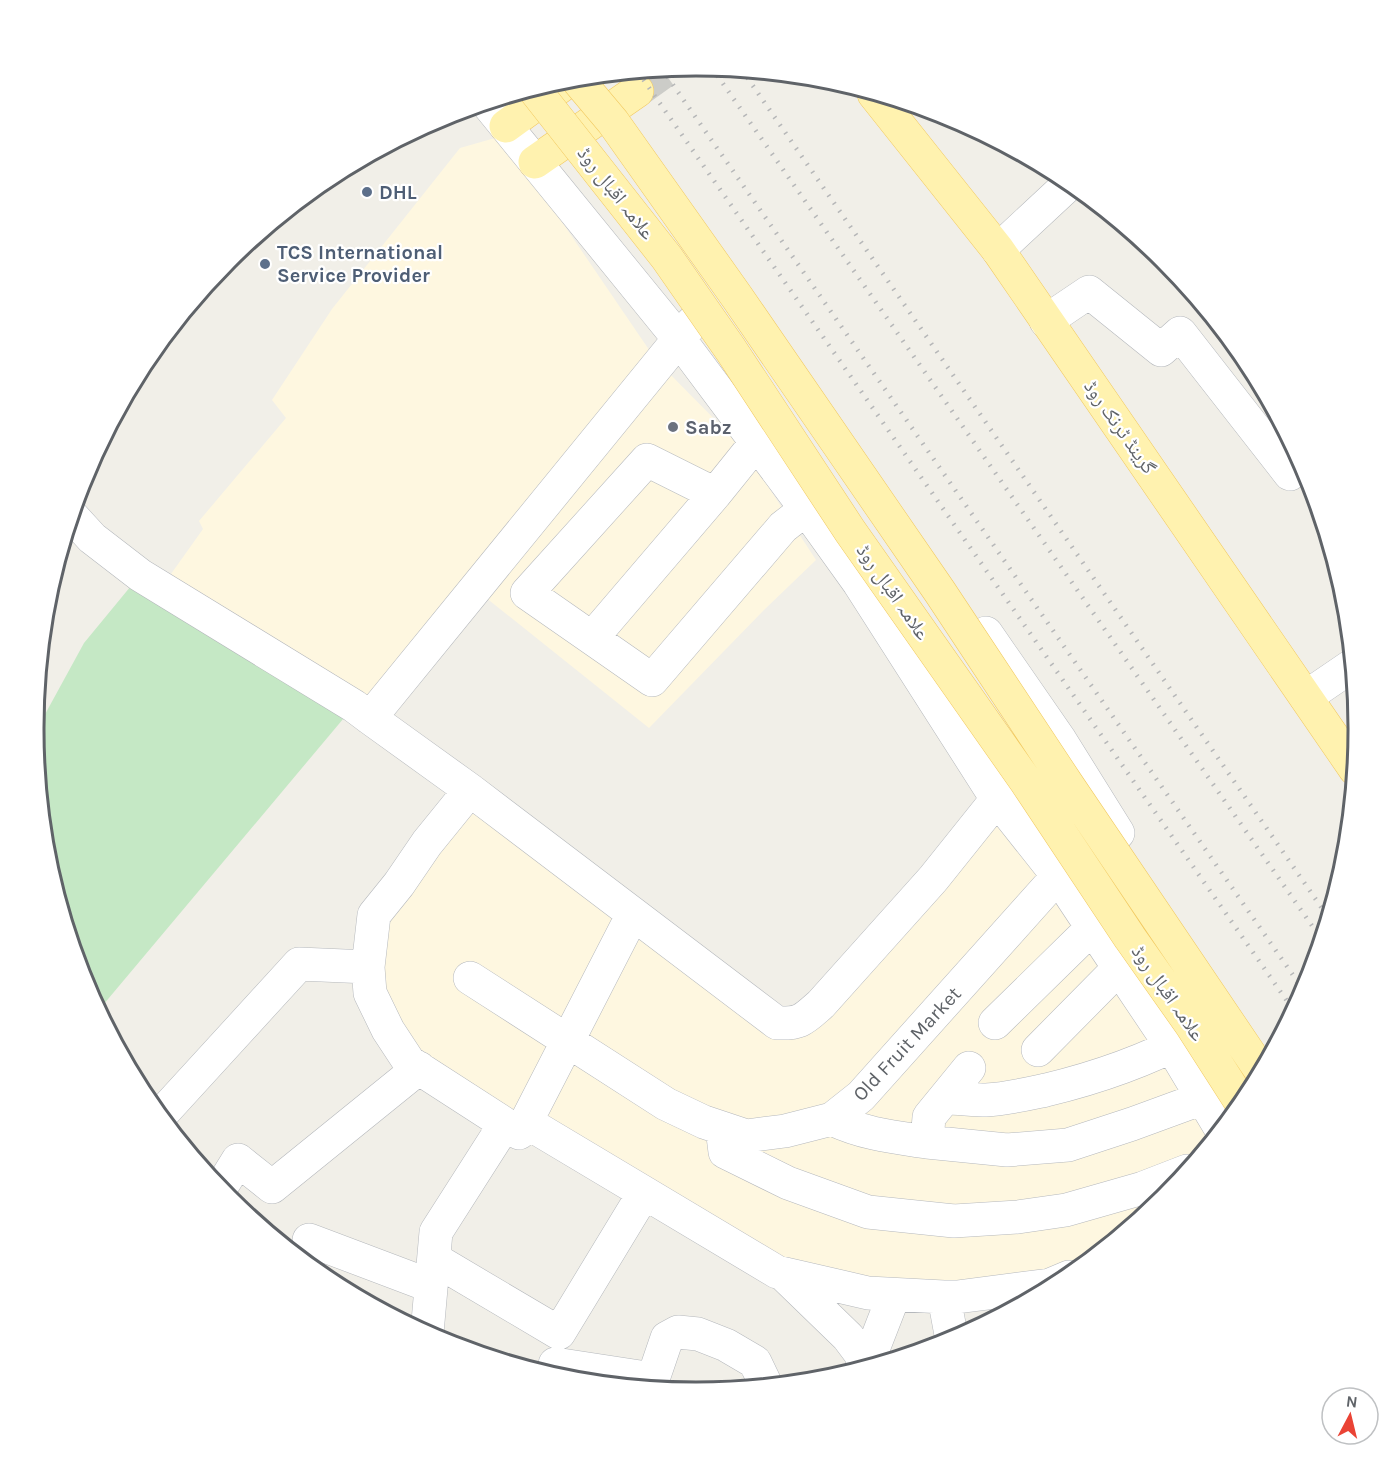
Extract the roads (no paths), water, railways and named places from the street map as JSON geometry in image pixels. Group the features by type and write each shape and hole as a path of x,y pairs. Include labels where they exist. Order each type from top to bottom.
{"main road":[{"name":"علامہ اقبال روڈ","path":"582,87 613,122 812,405 1256,1064"},
{"name":"علامہ اقبال روڈ","path":"540,96 667,258 731,350 850,531 1027,783 1236,1095"},
{"path":"496,114 530,98"},
{"path":"535,162 626,99"},
{"name":"گرینڈ ٹرنک روڈ","path":"882,104 998,250 1347,758"}],"street":[{"path":"602,83 626,99 735,272 1060,740 1262,1053"},
{"path":"496,114 679,339 859,583 997,799 1058,876 1172,1047 1217,1122"},
{"path":"998,250 1063,189"},
{"path":"370,718 735,272"},
{"path":"1046,321 1089,292 1161,350 1180,333 1290,474"},
{"path":"592,638 715,494 756,442"},
{"path":"715,494 647,460 527,593 652,680 783,527 806,510"},
{"path":"77,522 92,538 140,575 354,706 470,790 777,1023 792,1024 806,1018 821,1004 933,879 997,799 1060,740"},
{"path":"1306,698 1346,670"},
{"path":"470,790 427,843 374,915 368,967 370,993 388,1030 409,1062 515,1123 644,1192 777,1272 868,1293 894,1295 957,1297 1034,1287"},
{"name":"Old Fruit Market","path":"470,978 666,1104 704,1122 746,1136 785,1131 832,1119 861,1096 1058,876 1114,826"},
{"path":"428,1324 436,1232 515,1123 567,1040 633,914"},
{"path":"995,1023 1092,928"},
{"path":"166,1110 299,964 368,967"},
{"path":"1038,1050 1119,968"},
{"path":"945,1098 987,1100 1025,1095 1081,1082 1172,1047 1236,1014"},
{"path":"225,1180 238,1160 272,1187 419,1068"},
{"path":"927,1142 929,1118 969,1068"},
{"path":"832,1119 851,1128 927,1142 1007,1150 1068,1145 1203,1098 1250,1073"},
{"path":"722,1128 725,1152 788,1183 868,1212 954,1221 1018,1217 1066,1210 1143,1188 1168,1178"},
{"path":"556,1357 644,1192"},
{"path":"309,1240 432,1273 556,1357 653,1379 667,1338 678,1332 698,1334 726,1345 755,1362 763,1378"},
{"path":"782,1273 848,1337 863,1360"},
{"path":"870,1358 894,1295"},
{"path":"944,1297 950,1330"}],"tunnel":[{"path":"637,91 655,78"}],"railway":[{"path":"668,77 1298,982"},
{"path":"718,77 1316,932"},
{"path":"643,79 1288,1003"},
{"path":"748,79 1323,909"}],"place":[{"name":"DHL","path":"367,192"},
{"name":"TCS International Service Provider","path":"265,264"},
{"name":"Sabz","path":"673,427"}]}
